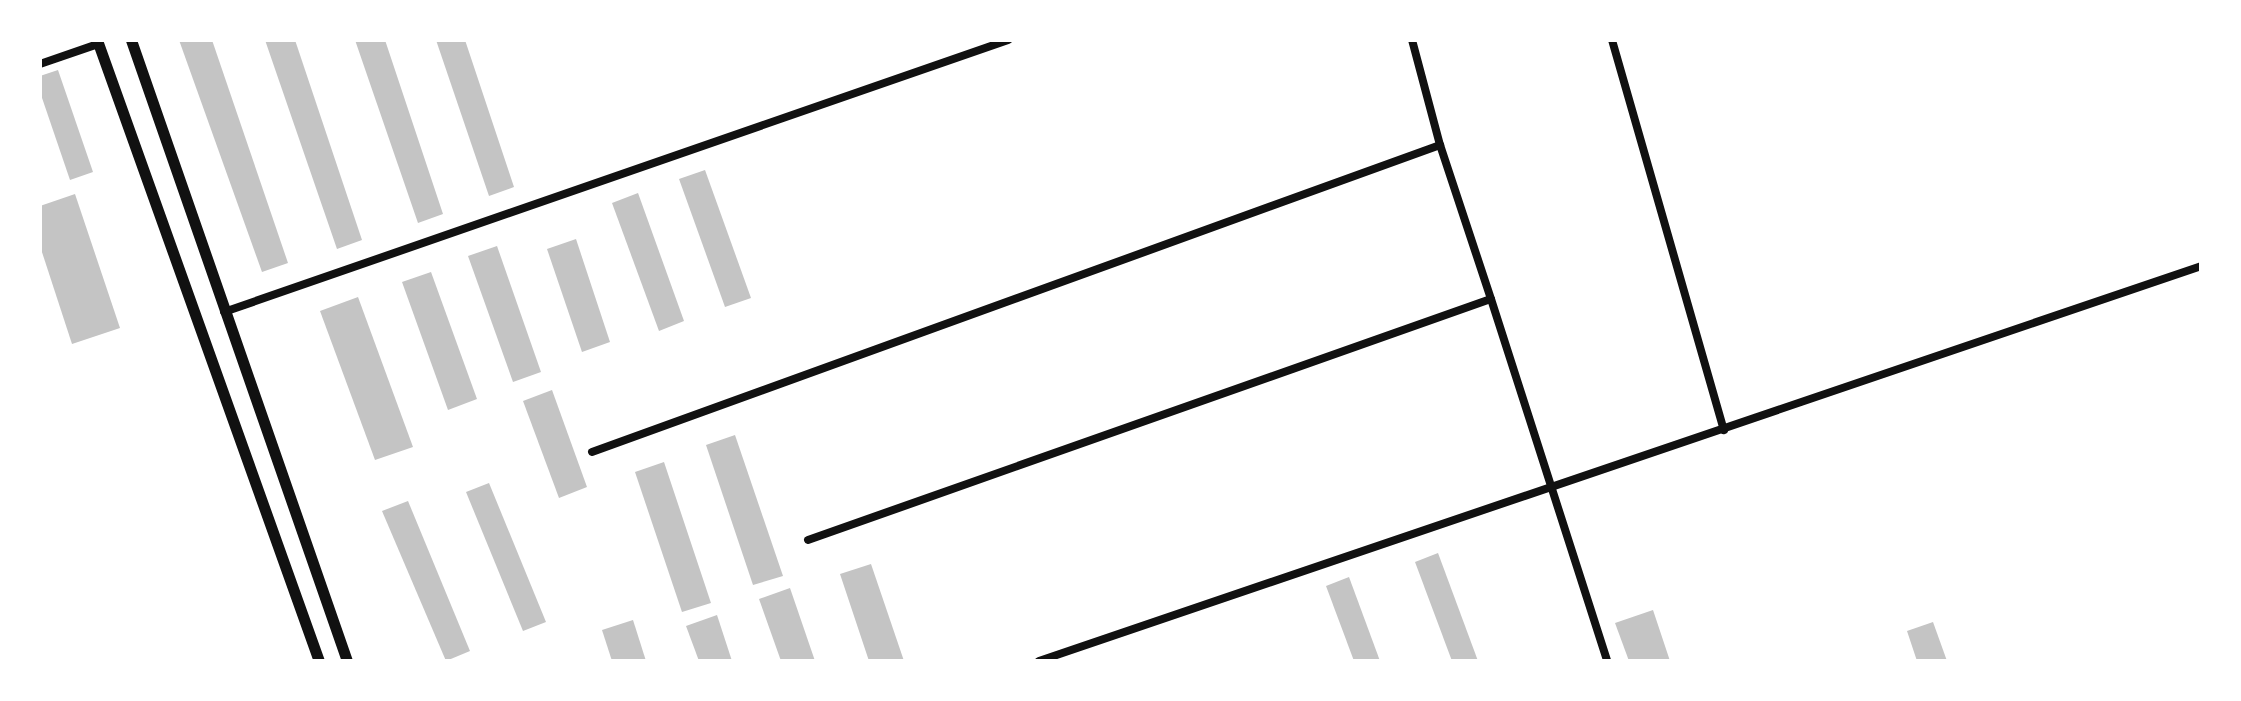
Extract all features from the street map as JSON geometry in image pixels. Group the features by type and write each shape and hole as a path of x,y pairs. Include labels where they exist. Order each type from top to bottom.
{"main road":[{"path":"131,40 347,661"},
{"path":"97,42 319,661"}],"street":[{"path":"224,312 1008,40"},
{"path":"1412,40 1440,145 1607,661"},
{"path":"1612,40 1724,430"},
{"path":"40,64 97,42"},
{"path":"592,452 1440,145"},
{"path":"1039,661 2201,266"},
{"path":"808,540 1491,299"}],"building":[{"path":"179,40 212,40 288,263 262,272"},
{"path":"265,40 295,40 362,240 337,249"},
{"path":"355,40 385,40 443,214 418,223"},
{"path":"436,40 465,40 514,187 489,196"},
{"path":"58,70 93,172 70,180 40,92 40,76"},
{"path":"705,170 751,298 725,307 679,179"},
{"path":"638,193 684,321 659,331 612,203"},
{"path":"75,194 120,328 72,344 40,246 40,206"},
{"path":"576,239 610,342 582,352 547,249"},
{"path":"497,246 541,372 513,382 468,256"},
{"path":"431,272 477,399 448,410 402,282"},
{"path":"358,297 413,447 375,460 320,311"},
{"path":"552,390 587,487 559,498 523,401"},
{"path":"735,435 783,576 753,585 706,445"},
{"path":"664,462 711,603 682,612 635,472"},
{"path":"489,483 546,622 523,631 466,492"},
{"path":"408,501 470,651 446,661 382,511"},
{"path":"1438,553 1478,661 1452,661 1415,562"},
{"path":"871,564 904,661 869,661 840,574"},
{"path":"1349,577 1380,661 1354,661 1326,586"},
{"path":"790,588 815,661 781,661 759,599"},
{"path":"1653,610 1670,661 1629,661 1615,623"},
{"path":"717,615 732,661 699,661 686,626"},
{"path":"633,620 646,661 612,661 602,630"},
{"path":"1933,622 1947,661 1917,661 1907,631"}]}
